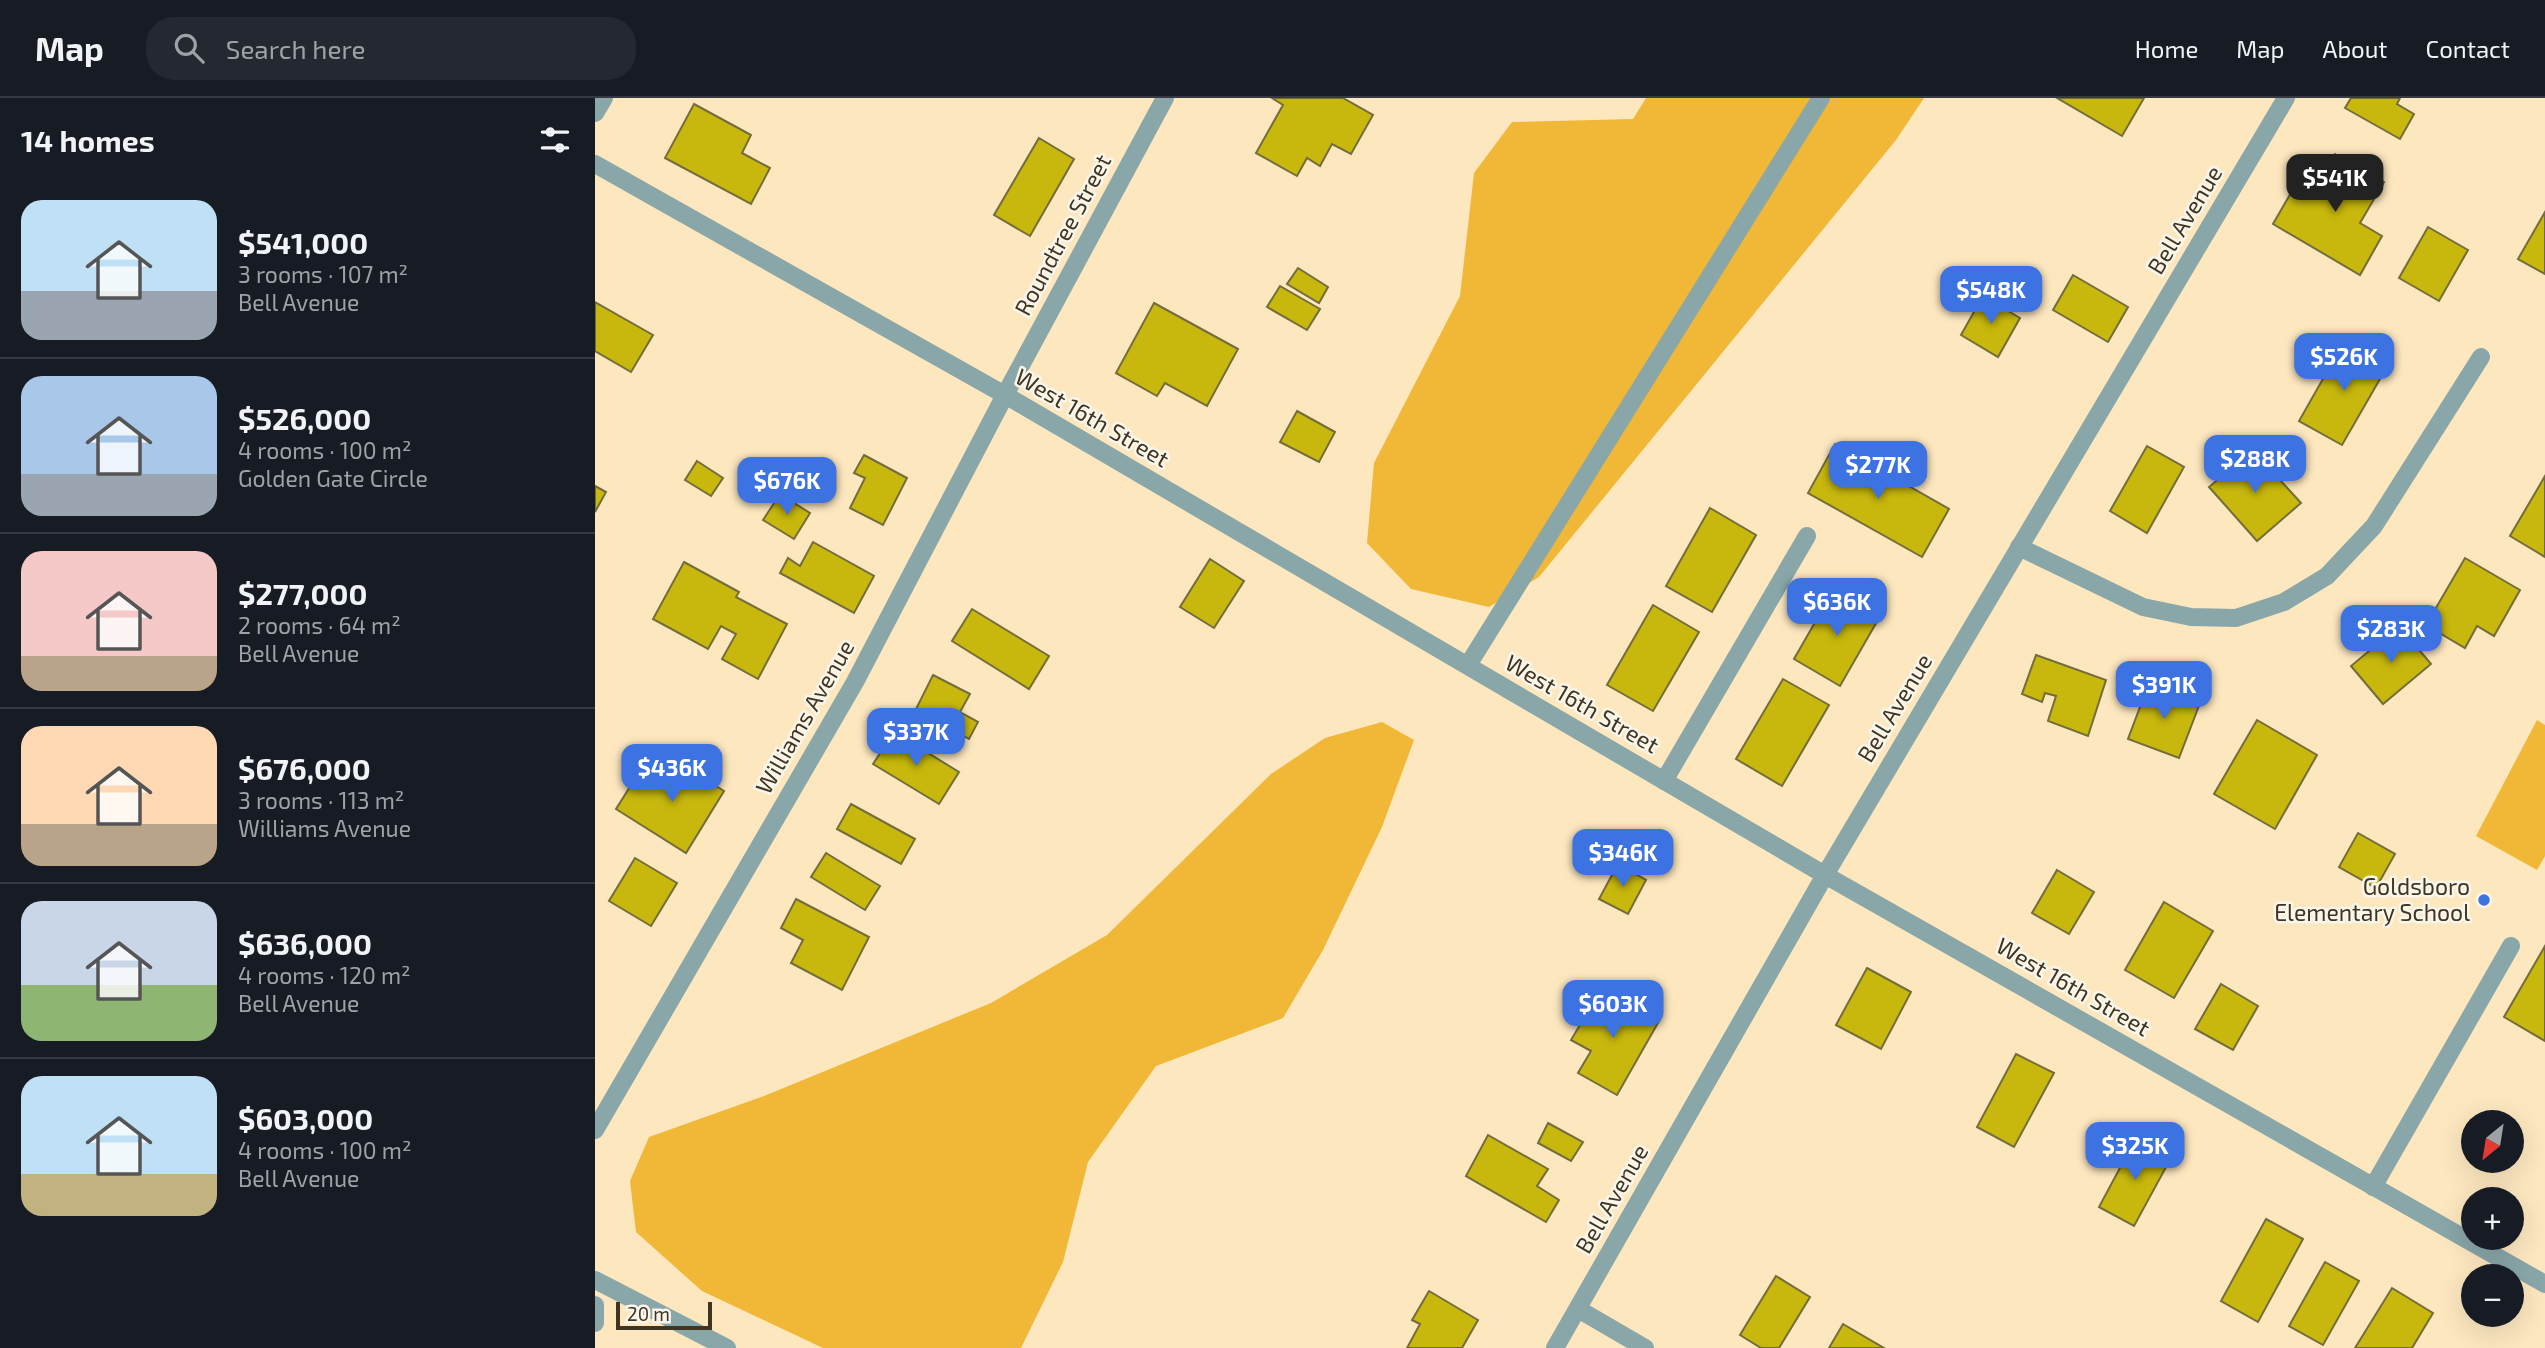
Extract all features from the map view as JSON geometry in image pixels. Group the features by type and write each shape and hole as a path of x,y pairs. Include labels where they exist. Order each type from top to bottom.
{"street":[{"path":"595,113 604,98"},
{"name":"Roundtree Street","path":"1005,395 1165,98"},
{"path":"1468,665 1821,98"},
{"name":"Bell Avenue","path":"1555,1348 1825,875 2286,98"},
{"name":"West 16th Street","path":"595,164 1005,395 1825,875 2545,1284"},
{"path":"2019,547 2143,607 2192,617 2236,618 2284,602 2327,576 2374,526 2481,357"},
{"name":"Williams Avenue","path":"595,1130 855,682 1005,395"},
{"path":"1664,781 1807,536"},
{"path":"2373,1186 2511,946"},
{"path":"595,1280 727,1348"},
{"path":"595,1305 595,1323"},
{"path":"1578,1309 1645,1348"}],"shaded area":[{"path":"1646,98 1924,98 1896,140 1539,577 1489,607 1411,589 1367,543 1374,463 1460,296 1474,173 1512,122 1633,119"},
{"path":"2537,720 2545,725 2545,856 2537,870 2476,836"},
{"path":"1382,722 1414,740 1382,827 1323,950 1283,1018 1156,1066 1088,1162 1063,1262 1021,1348 823,1348 702,1291 636,1232 630,1181 649,1137 764,1096 991,1003 1107,935 1271,774 1325,738"}],"building":[{"path":"1272,98 1343,98 1373,115 1351,154 1332,144 1320,166 1307,158 1297,176 1256,153 1283,105"},
{"path":"2057,98 2144,98 2122,136"},
{"path":"2351,98 2400,98 2397,104 2414,114 2400,139 2345,108"},
{"path":"694,104 751,135 742,153 770,168 751,204 665,158"},
{"path":"1039,138 1074,159 1030,236 994,215"},
{"path":"2335,154 2384,182 2360,223 2382,236 2360,275 2273,224 2296,184 2312,193"},
{"path":"2545,212 2545,274 2518,259"},
{"path":"2428,227 2468,250 2439,301 2399,278"},
{"path":"1298,268 1328,287 1319,303 1287,284"},
{"path":"2073,275 2128,307 2108,342 2053,310"},
{"path":"1280,286 1320,309 1307,330 1267,307"},
{"path":"1983,296 2020,318 1998,357 1961,335"},
{"path":"595,302 653,335 631,372 595,351"},
{"path":"1154,303 1238,349 1207,406 1165,383 1157,396 1116,373"},
{"path":"2345,340 2388,365 2342,445 2299,421"},
{"path":"1297,411 1335,432 1319,462 1280,442"},
{"path":"1835,444 1949,509 1922,557 1808,493"},
{"path":"2147,446 2184,467 2147,533 2110,511"},
{"path":"2253,450 2301,503 2257,541 2209,487"},
{"path":"864,455 907,478 883,525 850,508 865,478 854,473"},
{"path":"697,461 723,478 711,496 685,480"},
{"path":"2545,476 2545,557 2510,536"},
{"path":"595,486 606,492 595,512"},
{"path":"780,494 810,513 794,539 763,520"},
{"path":"1710,508 1756,535 1712,612 1666,586"},
{"path":"813,542 874,576 854,613 780,573 788,558 800,566"},
{"path":"2465,558 2520,590 2494,636 2477,626 2465,648 2426,625"},
{"path":"1210,559 1244,581 1214,628 1180,607"},
{"path":"684,562 739,592 736,597 787,624 758,679 722,659 736,634 721,626 708,649 653,619"},
{"path":"1833,591 1879,618 1840,686 1794,659"},
{"path":"1653,605 1699,632 1653,711 1607,685"},
{"path":"972,609 1049,656 1029,689 952,641"},
{"path":"2399,626 2431,664 2383,704 2351,666"},
{"path":"2036,655 2106,680 2088,736 2048,721 2056,696 2045,693 2042,702 2022,694"},
{"path":"933,675 970,694 960,712 978,722 969,739 915,711"},
{"path":"1783,679 1829,705 1782,786 1736,759"},
{"path":"2149,683 2200,703 2179,758 2128,739"},
{"path":"2257,720 2317,755 2275,829 2214,794"},
{"path":"894,732 959,772 939,804 873,764"},
{"path":"675,760 724,791 686,853 616,809 640,771 660,784"},
{"path":"851,804 915,839 901,864 837,829"},
{"path":"2358,833 2395,854 2376,888 2339,867"},
{"path":"826,853 880,886 865,910 811,877"},
{"path":"635,858 677,883 651,926 609,901"},
{"path":"1618,864 1646,880 1628,914 1599,899"},
{"path":"2057,870 2094,892 2069,934 2032,913"},
{"path":"796,899 869,937 842,990 791,963 803,940 781,928"},
{"path":"2164,902 2213,931 2174,998 2125,970"},
{"path":"2545,946 2545,1041 2504,1017"},
{"path":"1867,968 1911,992 1881,1049 1836,1025"},
{"path":"2221,984 2258,1006 2233,1050 2195,1029"},
{"path":"1602,988 1659,1021 1617,1095 1578,1073 1591,1051 1571,1040"},
{"path":"2016,1054 2054,1073 2014,1147 1977,1127"},
{"path":"1548,1123 1583,1142 1571,1161 1538,1143"},
{"path":"1488,1135 1548,1169 1537,1186 1559,1200 1546,1222 1466,1176"},
{"path":"2136,1138 2171,1158 2134,1226 2099,1207"},
{"path":"2266,1219 2303,1239 2258,1322 2221,1301"},
{"path":"2325,1262 2359,1281 2323,1345 2289,1326"},
{"path":"1776,1276 1810,1297 1779,1348 1761,1348 1740,1335"},
{"path":"2392,1288 2433,1313 2412,1348 2355,1348"},
{"path":"1429,1291 1478,1320 1462,1348 1407,1348 1420,1324 1412,1320"},
{"path":"1843,1324 1884,1348 1829,1348"}],"place":[{"name":"Goldsboro Elementary School","path":"2484,900"}]}
